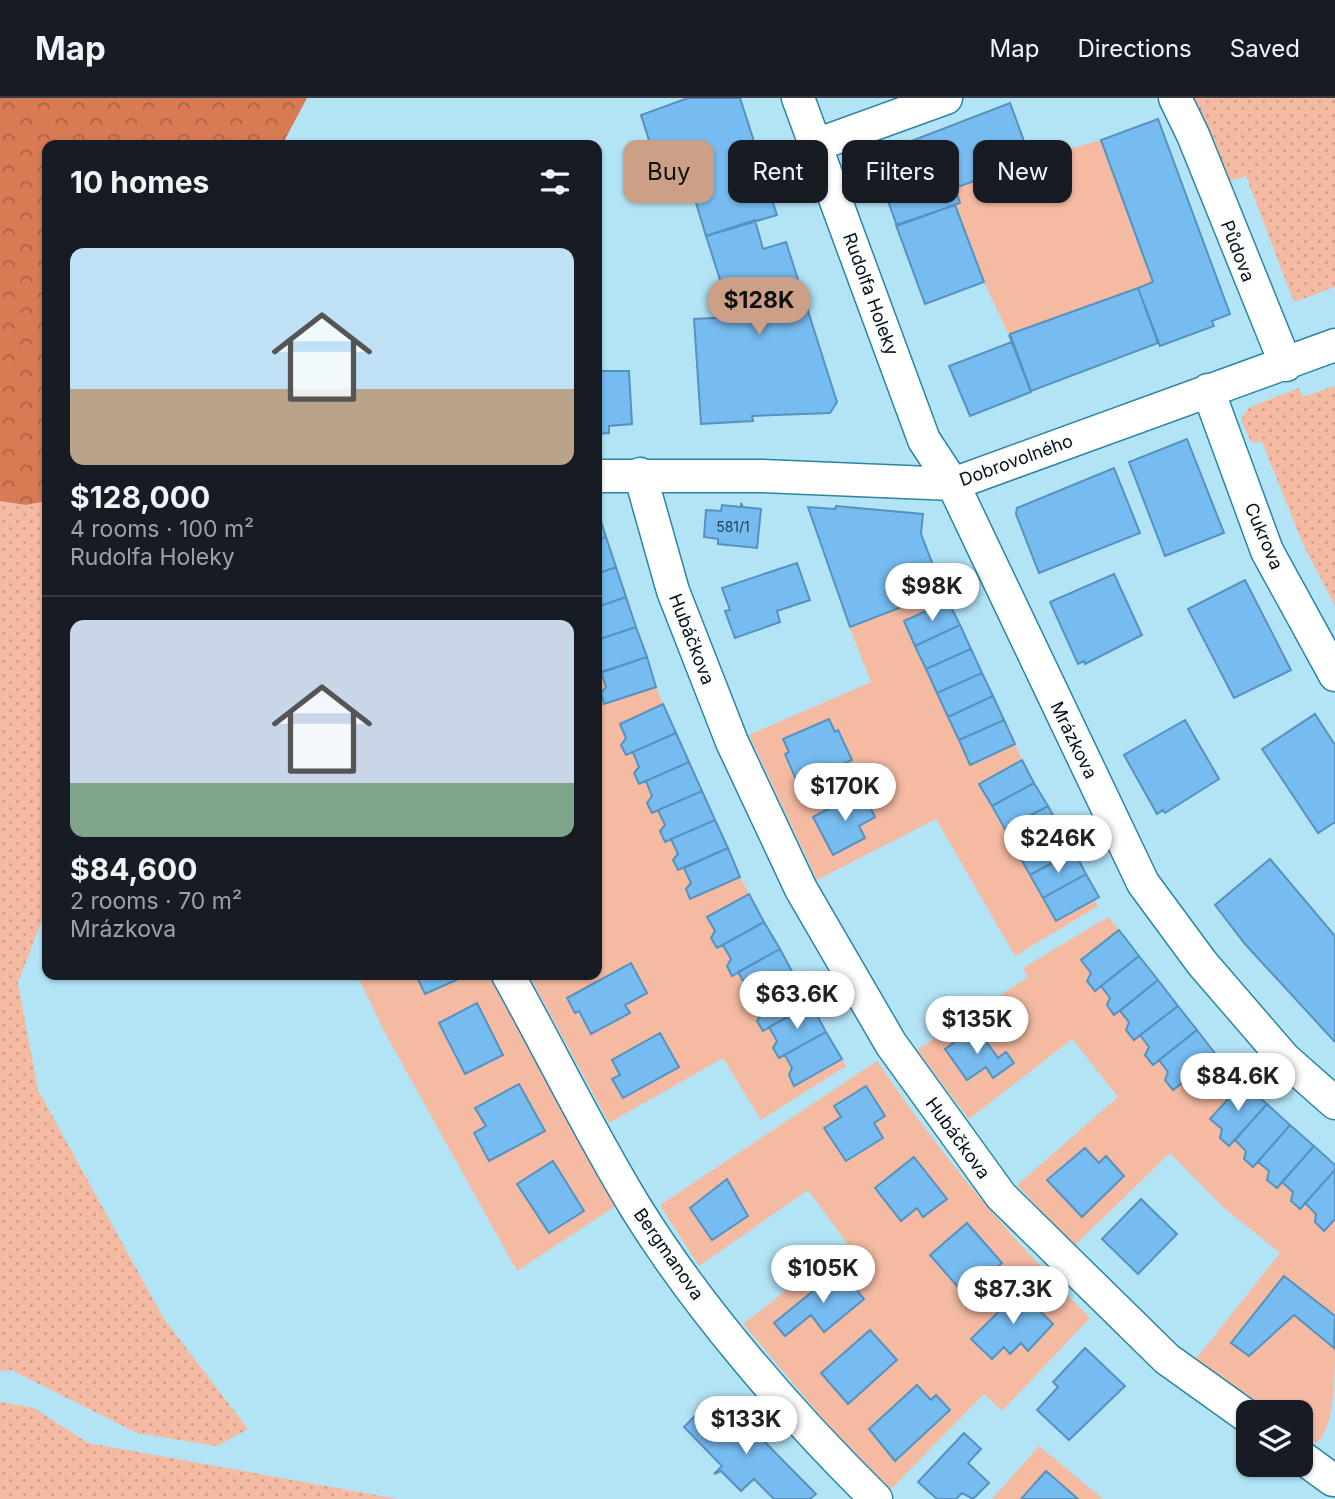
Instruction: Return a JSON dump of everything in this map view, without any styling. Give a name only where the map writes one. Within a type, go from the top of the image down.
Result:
[{"type":"street","name":"Rudolfa Holeky","points":[[798,98],[814,140]]},
{"type":"street","points":[[828,141],[946,98]]},
{"type":"street","name":"Půdova","points":[[1174,98],[1193,135],[1286,365]]},
{"type":"street","name":"Rudolfa Holeky","points":[[828,177],[925,440],[953,484]]},
{"type":"street","name":"Dobrovolného","points":[[602,476],[640,474],[953,484],[1335,345]]},
{"type":"street","name":"Cukrova","points":[[1208,390],[1268,551],[1335,675]]},
{"type":"street","name":"Hubáčkova","points":[[640,474],[673,591],[732,742],[802,889],[891,1044],[1001,1196],[1167,1359],[1236,1408]]},
{"type":"street","name":"Mrázkova","points":[[953,484],[1143,883],[1202,963],[1284,1058],[1335,1103]]},
{"type":"street","name":"Bergmanova","points":[[511,980],[636,1208],[686,1283],[821,1445],[876,1499]]},
{"type":"street","points":[[1313,1467],[1332,1484]]},
{"type":"shaded area","points":[[1183,98],[1335,98],[1335,287],[1294,302],[1246,176],[1229,181],[1214,139],[1196,127]]},
{"type":"shaded area","points":[[1101,140],[1153,282],[1009,335],[984,282],[955,205],[960,203],[959,187],[973,181],[973,203],[1072,203],[1072,148]]},
{"type":"shaded area","points":[[1335,386],[1335,606],[1303,544],[1262,442],[1251,442],[1241,419],[1250,407],[1299,388],[1303,397]]},
{"type":"shaded area","points":[[0,501],[26,505],[42,502],[42,920],[18,983],[38,1090],[164,1319],[248,1429],[217,1446],[137,1433],[11,1370],[0,1371]]},
{"type":"shaded area","points":[[943,591],[948,601],[904,621],[969,764],[1015,744],[1022,760],[979,784],[1055,921],[1094,900],[1098,906],[1015,956],[936,819],[817,880],[749,735],[871,682],[850,628]],"holes":[[[829,719],[852,759],[799,784],[785,755],[789,752],[783,739]],[[862,791],[875,817],[859,826],[865,838],[833,855],[813,817]]]},
{"type":"shaded area","points":[[602,675],[606,687],[602,692]]},
{"type":"shaded area","points":[[656,687],[663,704],[620,724],[626,738],[622,745],[626,755],[633,752],[639,767],[634,774],[639,784],[646,781],[652,796],[647,803],[658,810],[665,825],[660,831],[665,841],[671,839],[678,854],[673,860],[677,870],[684,868],[691,883],[686,889],[690,899],[740,877],[749,894],[708,917],[715,931],[711,938],[717,948],[723,945],[731,959],[727,966],[732,976],[738,972],[746,986],[742,994],[748,1003],[754,1000],[777,1041],[773,1048],[778,1058],[785,1055],[792,1068],[789,1075],[794,1085],[842,1059],[846,1066],[761,1120],[723,1058],[609,1123],[532,980],[600,980],[567,998],[592,1034],[630,1013],[625,1005],[631,963],[602,979],[602,696],[605,704]],"holes":[[[660,1033],[678,1067],[623,1098],[613,1080],[620,1075],[612,1060]]]},
{"type":"shaded area","points":[[1108,917],[1119,930],[1081,960],[1091,973],[1087,981],[1101,986],[1110,998],[1107,1006],[1114,1015],[1120,1011],[1129,1022],[1126,1031],[1133,1040],[1140,1035],[1149,1047],[1146,1056],[1153,1064],[1159,1060],[1168,1072],[1165,1080],[1173,1090],[1217,1056],[1243,1083],[1211,1119],[1222,1129],[1220,1138],[1229,1146],[1235,1141],[1246,1151],[1244,1159],[1253,1167],[1258,1162],[1269,1171],[1268,1180],[1276,1188],[1282,1182],[1293,1192],[1291,1201],[1300,1209],[1305,1203],[1316,1214],[1315,1222],[1324,1230],[1335,1219],[1335,1316],[1284,1276],[1231,1343],[1249,1356],[1294,1315],[1335,1345],[1330,1414],[1327,1426],[1316,1443],[1313,1441],[1313,1400],[1252,1400],[1196,1359],[1280,1253],[1223,1207],[1170,1153],[1074,1246],[1017,1185],[1118,1097],[1072,1039],[969,1119],[917,1050],[1028,977],[1023,968]],"holes":[[[945,1049],[998,1058],[1006,1052],[1014,1063],[994,1078],[986,1067],[967,1080]],[[1106,1157],[1106,1195],[1081,1217],[1048,1180],[1066,1162],[1099,1163]]]},
{"type":"shaded area","points":[[359,980],[418,980],[425,994],[452,980],[492,980],[573,1131],[617,1205],[517,1271],[384,1031]],"holes":[[[477,1003],[503,1055],[466,1074],[439,1023]],[[519,1084],[544,1131],[490,1161],[474,1133],[486,1126],[476,1108]],[[553,1161],[583,1210],[548,1233],[518,1184]]]},
{"type":"shaded area","points":[[877,1061],[977,1194],[1090,1318],[1002,1411],[984,1394],[891,1489],[836,1434],[743,1324],[847,1243],[808,1190],[699,1266],[660,1205]],"holes":[[[866,1086],[885,1116],[874,1123],[883,1138],[846,1161],[824,1128],[841,1117]],[[913,1158],[947,1199],[924,1217],[917,1208],[901,1220]],[[727,1180],[748,1216],[712,1240],[691,1208]],[[967,1223],[1002,1263],[980,1282],[973,1274],[958,1287],[930,1256]],[[840,1269],[864,1299],[825,1331],[811,1315],[786,1336],[774,1323]],[[1024,1287],[1035,1298],[1031,1302],[1053,1324],[1029,1351],[1021,1343],[1010,1354],[1003,1347],[991,1359],[972,1339]],[[870,1330],[897,1360],[848,1404]],[[936,1395],[950,1411],[896,1460],[878,1441]]]},
{"type":"shaded area","points":[[0,1402],[34,1408],[88,1443],[398,1499],[0,1499]]},
{"type":"shaded area","points":[[1039,1446],[1103,1499],[992,1499]]},
{"type":"green space","points":[[0,98],[307,98],[285,140],[42,140],[42,502],[26,505],[0,501]]},
{"type":"building","points":[[688,98],[740,98],[754,140],[728,140],[728,203],[773,203],[777,215],[706,236],[696,203],[714,203],[714,140],[649,140],[641,115]]},
{"type":"building","points":[[1010,103],[1024,140],[973,140],[973,181],[959,187],[959,140],[914,140]]},
{"type":"building","points":[[1158,119],[1230,314],[1212,321],[1214,326],[1160,346],[1138,288],[1153,282],[1101,140]]},
{"type":"building","points":[[959,200],[960,203],[897,226],[889,203],[959,203]]},
{"type":"building","points":[[955,205],[984,282],[925,304],[896,225]]},
{"type":"building","points":[[755,220],[763,249],[786,242],[837,402],[830,413],[752,416],[753,421],[701,424],[694,319],[732,317],[706,236]]},
{"type":"building","points":[[1138,288],[1158,343],[1031,391],[1010,334]]},
{"type":"building","points":[[1012,342],[1031,392],[970,416],[949,366]]},
{"type":"building","points":[[602,371],[629,371],[632,424],[609,426],[609,433],[602,434]]},
{"type":"building","points":[[1187,439],[1224,533],[1165,556],[1129,462]]},
{"type":"building","points":[[1114,468],[1140,533],[1039,573],[1016,514],[1017,508]]},
{"type":"building","points":[[741,503],[743,507],[761,509],[757,548],[718,544],[718,539],[704,537],[706,510],[721,511],[722,505],[741,507]]},
{"type":"building","points":[[836,506],[923,514],[921,534],[943,591],[850,627],[808,507],[835,509]]},
{"type":"building","points":[[606,537],[616,567],[602,572],[602,538]]},
{"type":"building","points":[[797,563],[810,600],[777,611],[780,622],[735,638],[725,611],[730,610],[722,588]]},
{"type":"building","points":[[616,567],[626,597],[602,605],[602,572]]},
{"type":"building","points":[[1114,574],[1142,635],[1085,664],[1084,661],[1078,664],[1050,602]]},
{"type":"building","points":[[1245,580],[1291,670],[1234,698],[1188,609]]},
{"type":"building","points":[[626,597],[636,627],[602,638],[602,605]]},
{"type":"building","points":[[948,601],[960,625],[915,646],[904,621]]},
{"type":"building","points":[[960,625],[971,649],[926,669],[915,646]]},
{"type":"building","points":[[636,627],[647,657],[602,672],[602,638]]},
{"type":"building","points":[[971,649],[982,673],[937,693],[926,669]]},
{"type":"building","points":[[647,657],[656,687],[604,704],[602,692],[606,687],[602,672]]},
{"type":"building","points":[[982,673],[993,696],[948,717],[937,693]]},
{"type":"building","points":[[993,696],[1004,720],[959,740],[948,717]]},
{"type":"building","points":[[663,704],[676,733],[626,755],[621,745],[626,738],[620,724]]},
{"type":"building","points":[[1315,714],[1335,745],[1335,822],[1318,833],[1262,749]]},
{"type":"building","points":[[829,719],[835,732],[838,730],[852,760],[798,784],[785,754],[789,752],[783,739]]},
{"type":"building","points":[[1004,720],[1015,744],[970,765],[959,740]]},
{"type":"building","points":[[1185,720],[1219,779],[1165,813],[1163,810],[1157,814],[1124,755]]},
{"type":"building","points":[[676,733],[689,762],[639,784],[634,773],[639,767],[633,752]]},
{"type":"building","points":[[1022,760],[1034,783],[992,806],[979,784]]},
{"type":"building","points":[[689,762],[702,791],[652,813],[647,803],[652,796],[646,781]]},
{"type":"building","points":[[1034,783],[1048,806],[1005,829],[992,806]]},
{"type":"building","points":[[702,791],[715,820],[665,842],[660,831],[665,825],[658,810]]},
{"type":"building","points":[[862,791],[875,817],[859,826],[865,838],[833,855],[813,817]]},
{"type":"building","points":[[1048,806],[1060,828],[1017,852],[1005,829]]},
{"type":"building","points":[[715,820],[728,848],[678,870],[673,860],[678,854],[671,839]]},
{"type":"building","points":[[1060,828],[1074,851],[1030,875],[1017,852]]},
{"type":"building","points":[[728,848],[740,877],[690,899],[686,889],[691,883],[684,868]]},
{"type":"building","points":[[1074,851],[1086,874],[1043,898],[1030,875]]},
{"type":"building","points":[[1270,859],[1335,936],[1335,1042],[1245,944],[1215,905]]},
{"type":"building","points":[[1086,874],[1099,897],[1056,921],[1043,898]]},
{"type":"building","points":[[749,894],[764,922],[717,948],[711,938],[715,931],[707,917]]},
{"type":"building","points":[[764,922],[780,949],[732,976],[727,966],[731,959],[723,945]]},
{"type":"building","points":[[1119,930],[1139,956],[1095,991],[1087,981],[1091,973],[1081,960]]},
{"type":"building","points":[[780,949],[795,977],[748,1003],[742,994],[746,986],[738,972]]},
{"type":"building","points":[[1139,956],[1158,980],[1114,1015],[1107,1005],[1110,998],[1101,986]]},
{"type":"building","points":[[631,963],[647,993],[625,1005],[630,1013],[591,1034],[579,1011],[575,1013],[567,998]]},
{"type":"building","points":[[795,977],[811,1004],[763,1031],[757,1021],[761,1014],[754,1000]]},
{"type":"building","points":[[418,980],[456,980],[425,994]]},
{"type":"building","points":[[1158,980],[1178,1006],[1134,1040],[1126,1030],[1129,1022],[1120,1011]]},
{"type":"building","points":[[477,1003],[503,1055],[465,1074],[439,1023]]},
{"type":"building","points":[[811,1004],[826,1032],[779,1058],[773,1048],[777,1041],[769,1027]]},
{"type":"building","points":[[1178,1006],[1197,1030],[1153,1065],[1145,1055],[1149,1047],[1140,1035]]},
{"type":"building","points":[[976,1027],[998,1058],[1006,1052],[1014,1063],[993,1078],[986,1067],[967,1080],[945,1049]]},
{"type":"building","points":[[1197,1030],[1217,1056],[1173,1090],[1165,1080],[1168,1072],[1159,1060]]},
{"type":"building","points":[[826,1032],[842,1059],[794,1086],[789,1075],[792,1068],[785,1055]]},
{"type":"building","points":[[660,1033],[679,1067],[623,1098],[612,1079],[620,1075],[612,1060]]},
{"type":"building","points":[[1243,1083],[1267,1104],[1229,1146],[1220,1138],[1222,1129],[1210,1119]]},
{"type":"building","points":[[519,1084],[545,1131],[489,1161],[474,1133],[486,1126],[475,1108]]},
{"type":"building","points":[[866,1086],[885,1116],[874,1123],[883,1138],[846,1161],[824,1128],[841,1117],[834,1106]]},
{"type":"building","points":[[1267,1104],[1290,1125],[1253,1167],[1244,1159],[1246,1151],[1235,1140]]},
{"type":"building","points":[[1290,1125],[1314,1146],[1277,1188],[1267,1180],[1269,1171],[1258,1162]]},
{"type":"building","points":[[1314,1146],[1335,1165],[1335,1170],[1300,1209],[1291,1201],[1293,1192],[1282,1182]]},
{"type":"building","points":[[1085,1148],[1099,1163],[1106,1156],[1124,1176],[1082,1217],[1047,1180]]},
{"type":"building","points":[[914,1157],[947,1199],[923,1217],[917,1208],[901,1221],[875,1188]]},
{"type":"building","points":[[553,1161],[584,1211],[549,1233],[517,1184]]},
{"type":"building","points":[[1335,1170],[1335,1219],[1324,1231],[1315,1222],[1316,1214],[1305,1203]]},
{"type":"building","points":[[727,1179],[748,1216],[712,1240],[690,1208]]},
{"type":"building","points":[[1141,1199],[1177,1234],[1138,1274],[1102,1239]]},
{"type":"building","points":[[967,1223],[1002,1263],[980,1282],[973,1274],[958,1287],[930,1255]]},
{"type":"building","points":[[840,1269],[864,1299],[824,1332],[811,1315],[785,1336],[774,1323]]},
{"type":"building","points":[[1284,1276],[1335,1316],[1334,1348],[1294,1315],[1249,1356],[1231,1343]]},
{"type":"building","points":[[1024,1287],[1035,1298],[1031,1302],[1053,1324],[1028,1351],[1021,1343],[1010,1354],[1004,1347],[992,1359],[971,1339]]},
{"type":"building","points":[[870,1330],[897,1360],[848,1404],[821,1373]]},
{"type":"building","points":[[1085,1348],[1125,1386],[1069,1440],[1037,1410],[1058,1387],[1053,1382]]},
{"type":"building","points":[[917,1385],[931,1400],[936,1395],[950,1410],[895,1461],[869,1429]]},
{"type":"building","points":[[711,1400],[749,1440],[756,1433],[816,1494],[810,1499],[774,1499],[754,1479],[741,1491],[721,1471],[714,1474],[722,1466],[684,1427]]},
{"type":"building","points":[[964,1433],[981,1449],[968,1463],[989,1483],[973,1499],[962,1493],[956,1499],[937,1499],[918,1482]]},
{"type":"building","points":[[1046,1471],[1078,1499],[1021,1499]]}]
